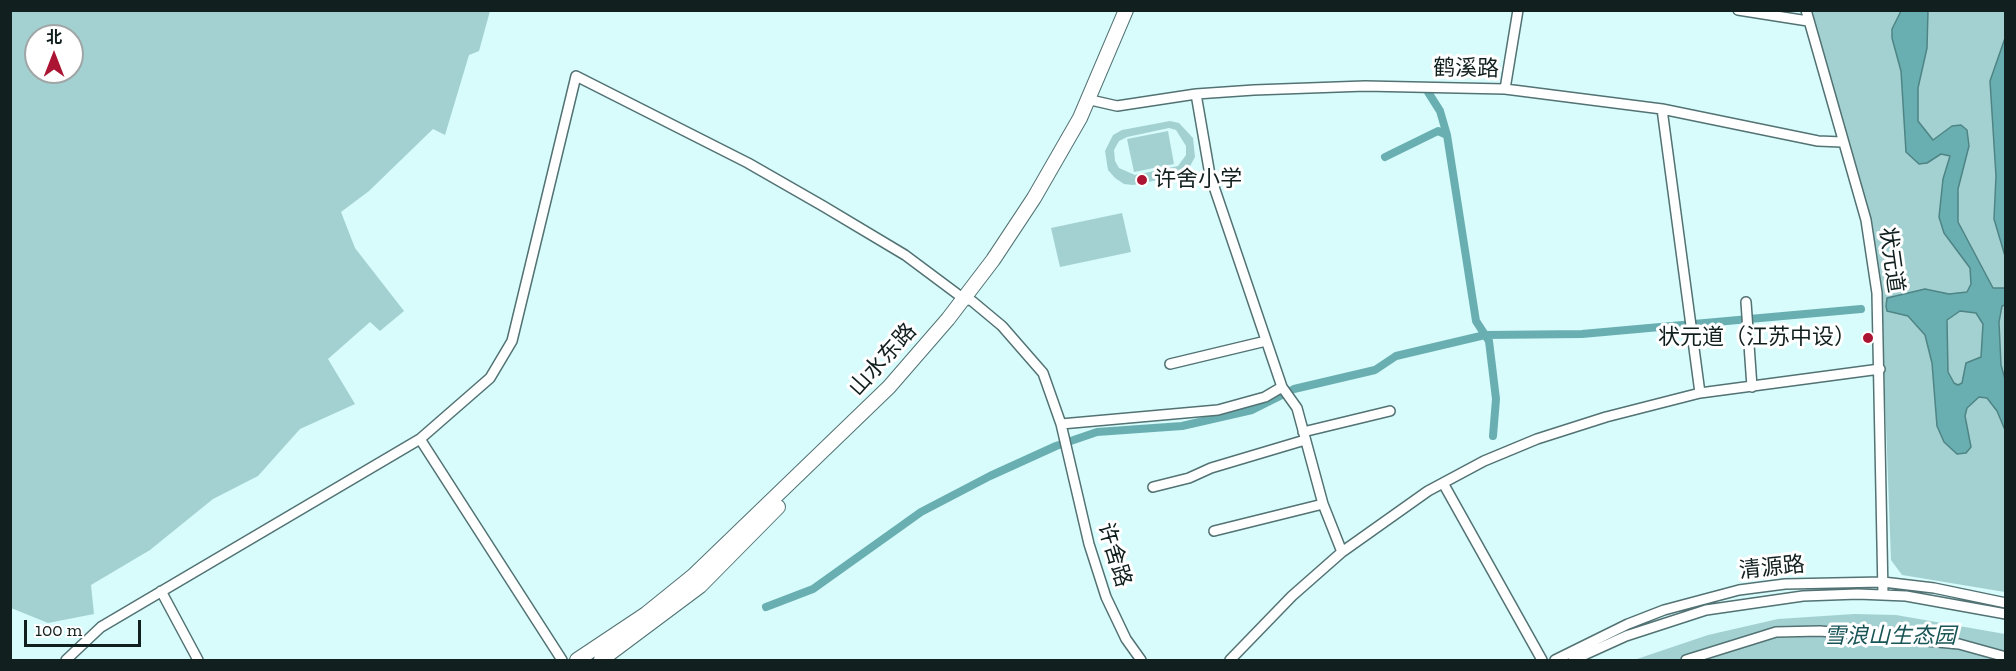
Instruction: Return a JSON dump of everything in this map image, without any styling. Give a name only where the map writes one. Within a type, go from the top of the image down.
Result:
[{"type":"highway","name":"山水东路","points":[[1092,99],[1126,10]]},
{"type":"highway","name":"山水东路","points":[[601,660],[666,615],[727,560],[889,399],[968,300],[1034,198],[1092,99],[1134,10]]},
{"type":"highway","name":"山水东路","points":[[577,660],[646,614],[701,568],[889,387],[968,300]]},
{"type":"street","points":[[1505,89],[1518,10]]},
{"type":"street","points":[[1738,10],[1808,21]]},
{"type":"street","name":"状元道","points":[[1806,10],[1866,220],[1877,293],[1883,594]]},
{"type":"street","name":"许舍路","points":[[420,439],[490,378],[512,340],[576,76],[748,163],[905,255],[1002,326],[1042,372],[1062,427],[1089,544],[1106,597],[1126,639],[1141,660]]},
{"type":"street","name":"鹤溪路","points":[[1092,99],[1117,106],[1196,94],[1365,86],[1505,89],[1662,110],[1818,141],[1842,142]]},
{"type":"street","points":[[1196,94],[1210,175],[1282,387],[1296,406],[1323,504],[1342,552]]},
{"type":"street","points":[[1662,110],[1700,393]]},
{"type":"street","points":[[1746,302],[1752,387]]},
{"type":"street","points":[[1170,364],[1266,341]]},
{"type":"street","points":[[1230,660],[1292,596],[1342,552],[1443,483],[1484,461],[1537,439],[1606,417],[1700,393],[1880,369]]},
{"type":"street","points":[[1062,427],[1218,410],[1265,397],[1282,387]]},
{"type":"street","points":[[1153,487],[1189,478],[1211,468],[1304,436],[1390,411]]},
{"type":"street","points":[[66,660],[101,627],[420,439],[562,660]]},
{"type":"street","points":[[1443,483],[1542,660]]},
{"type":"street","points":[[1214,531],[1323,504]]},
{"type":"street","name":"清源路","points":[[1555,660],[1628,624],[1699,599],[1785,584],[1883,582],[1934,588],[2006,603]]},
{"type":"street","points":[[161,591],[198,660]]},
{"type":"street","name":"清源路","points":[[1573,660],[1626,636],[1706,610],[1803,596],[1883,594],[1936,600],[2006,614]]},
{"type":"street","points":[[1686,660],[1776,632],[1820,631],[1959,645],[2006,657]]},
{"type":"green space","points":[[10,11],[490,11],[479,51],[469,55],[445,135],[433,129],[369,191],[341,212],[355,248],[404,311],[380,331],[370,322],[328,359],[355,404],[300,429],[258,476],[213,499],[150,550],[91,585],[94,614],[48,623],[11,608]]},
{"type":"green space","points":[[1811,11],[2005,11],[2005,592],[1902,575],[1891,560],[1882,317],[1871,218]]},
{"type":"green space","points":[[1170,121],[1179,123],[1193,138],[1195,157],[1188,170],[1182,175],[1133,185],[1124,184],[1108,170],[1105,151],[1113,135],[1122,130]],"holes":[[[1169,128],[1176,130],[1186,146],[1186,155],[1178,166],[1135,175],[1119,168],[1115,161],[1114,150],[1119,141],[1127,137]]]},
{"type":"green space","points":[[1168,131],[1174,164],[1134,172],[1127,139]]},
{"type":"green space","points":[[1122,213],[1131,252],[1060,267],[1051,228]]},
{"type":"green space","name":"雪浪山生态园","points":[[1854,614],[1896,615],[2005,634],[2005,660],[1634,660],[1708,635],[1778,619]]},
{"type":"shaded area","points":[[1901,11],[1928,11],[1927,48],[1918,88],[1918,121],[1933,140],[1952,126],[1961,125],[1967,130],[1969,146],[1958,189],[1958,222],[1993,288],[2005,288],[2005,305],[2002,306],[1999,322],[2001,365],[2005,379],[2005,430],[1997,411],[1987,398],[1979,397],[1967,408],[1965,416],[1971,447],[1966,453],[1957,454],[1944,442],[1937,426],[1932,363],[1925,335],[1908,316],[1887,311],[1886,306],[1887,298],[1925,289],[1949,294],[1967,292],[1971,284],[1970,268],[1944,233],[1939,217],[1943,179],[1950,156],[1941,154],[1927,163],[1919,164],[1906,152],[1901,71],[1892,38],[1892,29]],"holes":[[[1960,311],[1976,313],[1983,324],[1981,357],[1966,363],[1962,383],[1958,385],[1954,383],[1948,372],[1947,320]]]},
{"type":"shaded area","points":[[2005,38],[2005,256],[1994,219],[1996,176],[1990,81]]},
{"type":"waterway","points":[[1428,92],[1440,111],[1447,135]]},
{"type":"waterway","points":[[1385,157],[1438,131],[1447,135],[1476,321],[1489,341],[1496,399],[1493,436]]},
{"type":"waterway","points":[[766,607],[813,589],[921,512],[990,476],[1056,446],[1097,432],[1182,426],[1252,410],[1294,389],[1375,370],[1396,356],[1485,335],[1582,334],[1861,309]]},
{"type":"place","name":"许舍小学","points":[[1142,180]]},
{"type":"place","name":"状元道（江苏中设）","points":[[1868,338]]}]
